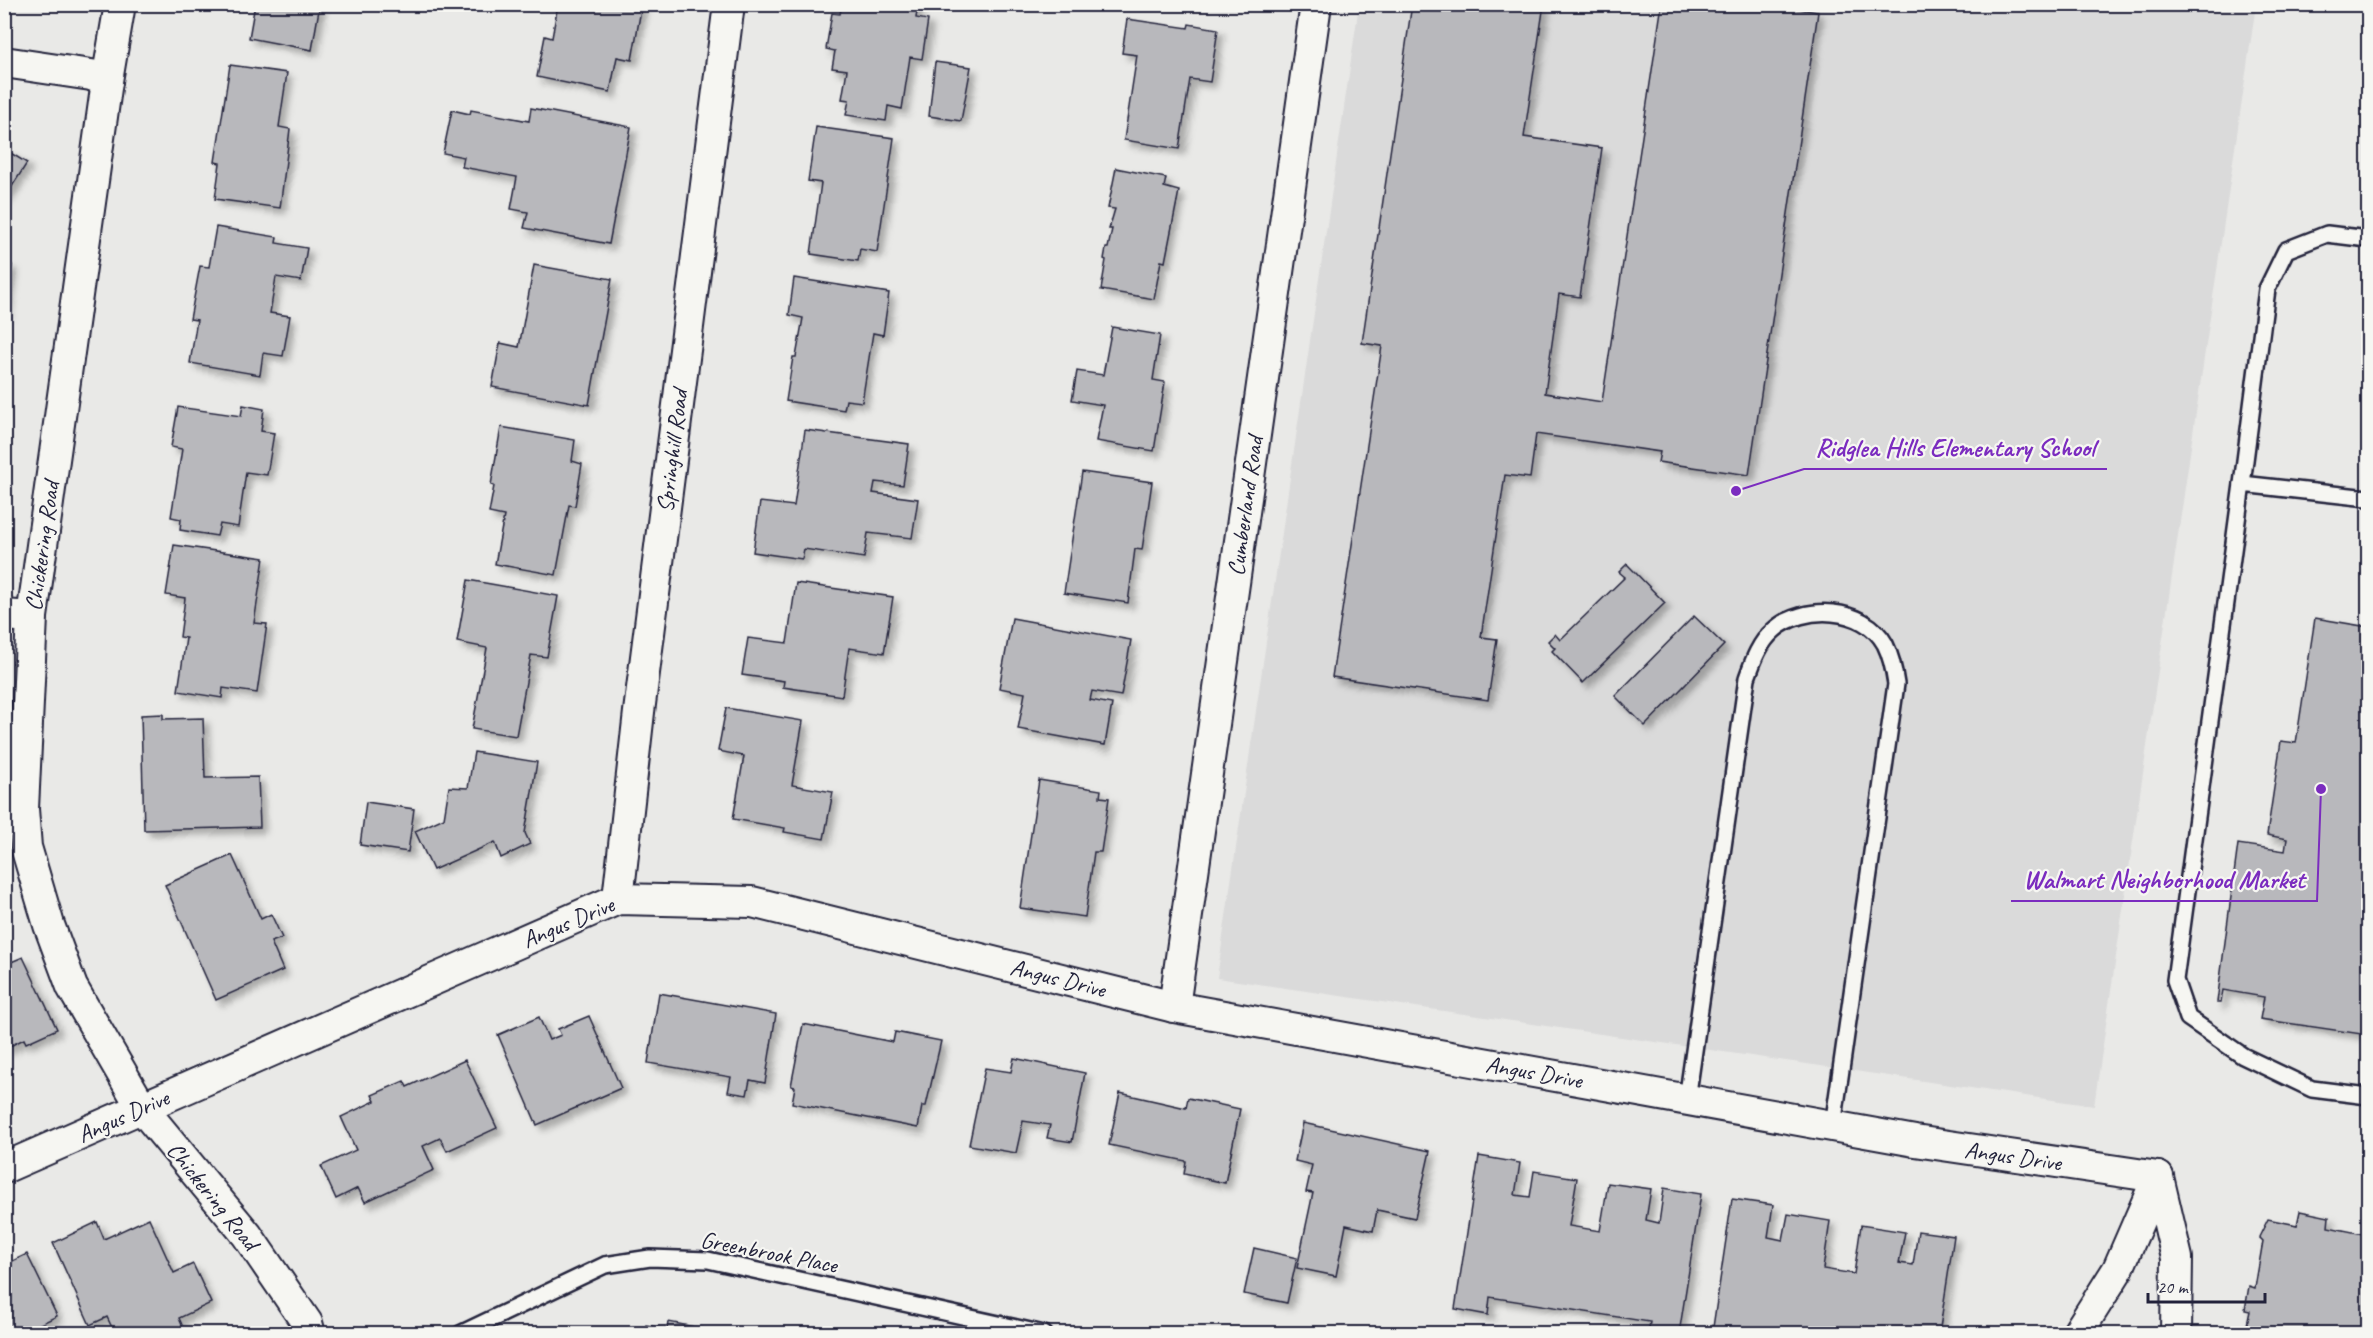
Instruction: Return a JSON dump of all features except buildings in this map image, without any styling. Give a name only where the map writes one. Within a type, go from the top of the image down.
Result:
[{"type":"street","name":"Chickering Road","points":[[120,4],[18,616],[26,847],[49,926],[72,987],[142,1108],[247,1235],[307,1323],[310,1334]]},
{"type":"street","name":"Springhill Road","points":[[618,899],[639,712],[729,4]]},
{"type":"street","name":"Cumberland Road","points":[[1174,1007],[1316,4]]},
{"type":"street","points":[[4,62],[91,75],[107,81]]},
{"type":"street","name":"Angus Drive","points":[[4,1168],[618,899],[752,902],[1174,1007],[1926,1143],[2158,1177]]},
{"type":"street","points":[[2076,1334],[2118,1269],[2158,1177]]},
{"type":"street","points":[[2158,1177],[2177,1258],[2176,1334]]},
{"type":"lane","points":[[2368,239],[2327,234],[2286,250],[2268,289],[2175,980],[2188,1018],[2243,1056],[2312,1089],[2368,1096]]},
{"type":"lane","points":[[2242,483],[2368,498]]},
{"type":"lane","points":[[1686,1100],[1747,678],[1756,652],[1772,631],[1790,618],[1811,613],[1850,617],[1869,627],[1884,642],[1892,663],[1896,684],[1833,1126]]},
{"type":"lane","name":"Greenbrook Place","points":[[460,1334],[604,1265],[650,1258],[708,1260],[1044,1334]]},
{"type":"shaded area","points":[[1359,5],[2256,5],[2094,1106],[1217,978]]},
{"type":"place","name":"Ridglea Hills Elementary School","points":[[1736,491]]},
{"type":"place","name":"Walmart Neighborhood Market","points":[[2321,789]]}]
